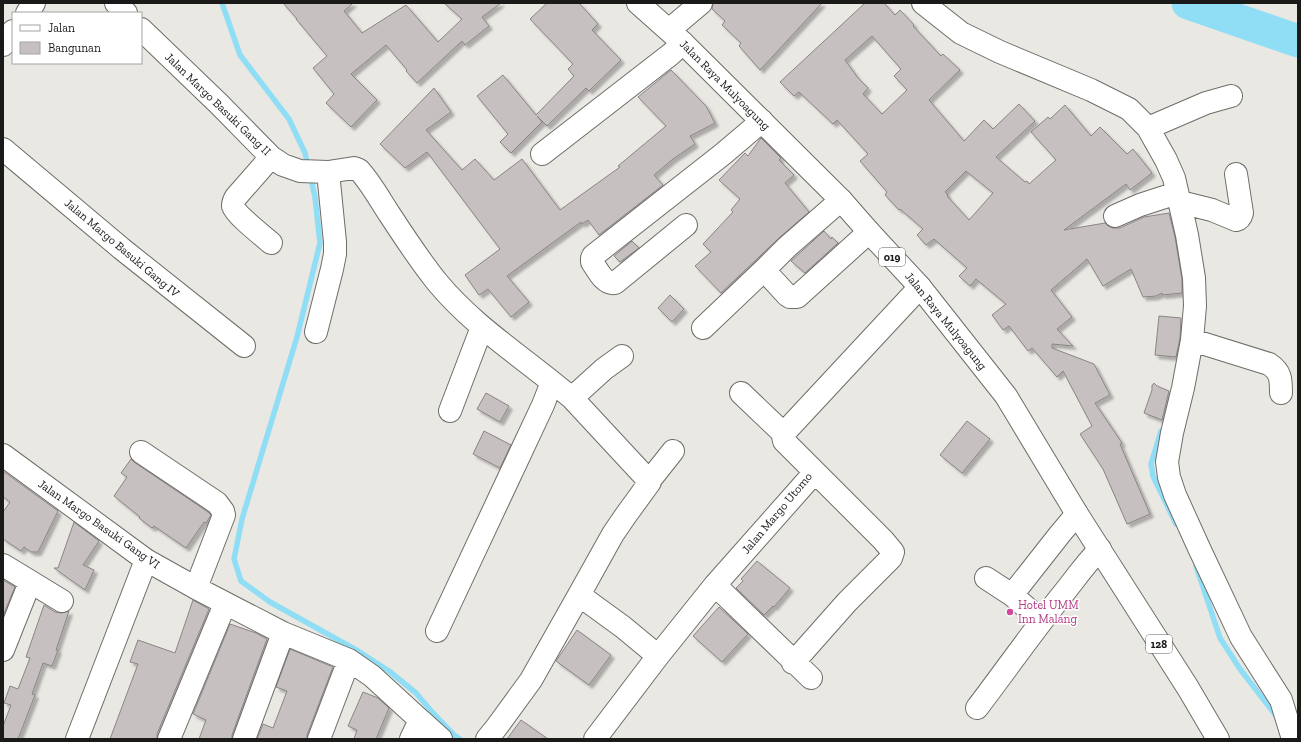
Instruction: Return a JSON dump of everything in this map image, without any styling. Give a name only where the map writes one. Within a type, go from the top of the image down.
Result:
[{"type":"street","points":[[116,3],[125,12]]},
{"type":"street","name":"Jalan Raya Mulyoagung","points":[[638,3],[676,37],[841,200],[920,287],[1006,396],[1077,514],[1100,549]]},
{"type":"street","points":[[542,154],[676,37],[701,3]]},
{"type":"street","points":[[923,3],[961,33],[1000,52],[1091,90],[1129,109],[1148,128],[1166,160],[1174,178],[1166,199],[1194,278],[1195,306],[1192,340],[1167,462],[1169,477],[1175,495],[1241,637],[1281,700],[1293,739]]},
{"type":"street","name":"Jalan Margo Basuki Gang II","points":[[142,30],[219,104],[271,157],[283,165],[300,171],[326,172],[354,168],[359,170],[425,267],[459,306],[482,327]]},
{"type":"street","points":[[3,45],[12,32]]},
{"type":"street","points":[[1148,128],[1206,103],[1231,96]]},
{"type":"street","points":[[686,225],[615,283],[611,284],[606,281],[592,262],[593,256],[690,181],[762,121]]},
{"type":"street","name":"Jalan Margo Basuki Gang IV","points":[[3,149],[132,258],[244,346]]},
{"type":"street","points":[[271,157],[233,201],[233,205],[239,215],[271,243]]},
{"type":"street","points":[[316,332],[335,254],[335,242],[326,172]]},
{"type":"street","points":[[1115,216],[1140,205],[1166,199],[1204,207],[1238,220],[1242,213],[1236,174]]},
{"type":"street","points":[[703,328],[787,247],[841,200]]},
{"type":"street","points":[[764,270],[787,295],[790,297],[798,297],[869,232]]},
{"type":"street","points":[[784,434],[920,287]]},
{"type":"street","points":[[450,411],[482,327],[572,398],[650,480]]},
{"type":"street","points":[[1192,340],[1269,364],[1277,369],[1280,377],[1281,392]]},
{"type":"street","points":[[572,398],[622,356]]},
{"type":"street","points":[[437,631],[552,382]]},
{"type":"street","name":"Jalan Margo Utomo","points":[[596,739],[658,656],[715,586],[815,472],[784,441],[784,434],[741,393]]},
{"type":"street","points":[[487,739],[531,680],[613,534],[650,483],[650,480],[673,451]]},
{"type":"street","points":[[141,452],[217,503],[224,511],[224,515],[196,588]]},
{"type":"street","name":"Jalan Margo Basuki Gang VI","points":[[3,455],[146,560],[225,604],[283,633],[349,660],[372,676],[441,739]]},
{"type":"street","points":[[793,663],[847,602],[890,558],[893,552],[883,540],[815,472]]},
{"type":"street","points":[[1012,595],[1077,514]]},
{"type":"street","points":[[977,708],[1041,620],[1090,559],[1100,549]]},
{"type":"street","name":"128","points":[[1100,549],[1188,688],[1218,739]]},
{"type":"street","points":[[77,739],[146,560]]},
{"type":"street","points":[[3,565],[62,600]]},
{"type":"street","points":[[986,578],[1012,595],[1041,620]]},
{"type":"street","points":[[3,650],[30,582]]},
{"type":"street","points":[[715,586],[810,678]]},
{"type":"street","points":[[580,595],[623,627],[658,656]]},
{"type":"street","points":[[169,739],[225,604]]},
{"type":"street","points":[[244,739],[283,633]]},
{"type":"street","points":[[319,739],[349,660]]},
{"type":"street","points":[[411,739],[420,720]]},
{"type":"building","points":[[283,3],[353,3],[344,11],[362,33],[406,5],[438,42],[462,19],[444,3],[501,3],[482,17],[489,26],[465,45],[462,41],[417,83],[386,45],[351,74],[377,100],[351,127],[326,103],[334,94],[313,68],[327,56]]},
{"type":"building","points":[[547,3],[579,3],[598,24],[592,30],[621,60],[589,91],[586,88],[547,126],[537,116],[542,122],[511,153],[500,142],[508,134],[477,96],[503,75],[536,115],[574,76],[568,69],[573,64],[530,19]]},
{"type":"building","points":[[713,3],[822,3],[760,70],[739,46],[741,43],[722,25],[725,21],[712,9]]},
{"type":"building","points":[[865,3],[884,3],[895,15],[900,10],[941,56],[943,54],[960,70],[929,100],[964,141],[984,120],[993,129],[1019,104],[1035,121],[996,157],[1025,182],[1027,181],[1029,184],[1056,160],[1031,132],[1048,117],[1050,119],[1065,105],[1091,136],[1100,127],[1127,154],[1133,149],[1152,173],[1130,190],[1126,184],[1064,230],[1105,223],[1113,228],[1120,228],[1144,217],[1169,213],[1175,237],[1182,279],[1182,293],[1162,295],[1162,293],[1156,296],[1143,297],[1131,269],[1103,286],[1087,259],[1051,290],[1072,317],[1057,329],[1073,346],[1052,344],[1052,348],[1094,364],[1110,395],[1095,403],[1122,443],[1120,444],[1150,514],[1127,524],[1103,469],[1080,434],[1092,426],[1063,371],[1057,377],[1032,348],[1028,351],[1009,326],[1003,330],[992,315],[1006,304],[976,279],[970,286],[959,276],[967,268],[934,239],[926,245],[917,235],[923,229],[900,209],[899,210],[885,195],[887,192],[860,161],[868,154],[837,120],[833,124],[799,92],[794,96],[780,82]],"holes":[[[872,36],[901,69],[894,76],[907,90],[882,114],[863,94],[868,88],[858,78],[845,60]],[[966,171],[993,193],[969,220],[945,192]]]},
{"type":"building","points":[[671,70],[706,106],[715,123],[690,136],[695,144],[673,159],[654,175],[663,185],[599,235],[588,220],[582,224],[581,222],[507,276],[529,302],[511,317],[488,289],[479,295],[465,275],[500,249],[427,152],[405,168],[380,144],[434,88],[451,112],[426,130],[462,170],[475,159],[494,180],[522,159],[560,210],[620,167],[618,166],[666,126],[638,97]]},
{"type":"building","points":[[761,138],[781,158],[779,160],[794,175],[785,183],[809,212],[721,293],[695,266],[711,252],[703,244],[733,212],[731,210],[740,199],[719,180],[745,153],[748,156]]},
{"type":"building","points":[[824,231],[831,239],[832,237],[838,243],[805,273],[791,261]]},
{"type":"building","points":[[632,241],[639,248],[620,262],[614,256]]},
{"type":"building","points":[[670,295],[684,309],[672,322],[658,308]]},
{"type":"building","points":[[1159,316],[1181,318],[1180,338],[1176,357],[1155,355]]},
{"type":"building","points":[[1154,383],[1157,386],[1169,391],[1162,420],[1144,413],[1152,390],[1152,385]]},
{"type":"building","points":[[486,393],[509,406],[500,422],[477,409]]},
{"type":"building","points":[[967,421],[990,439],[962,473],[940,455]]},
{"type":"building","points":[[484,431],[511,445],[500,468],[473,454]]},
{"type":"building","points":[[131,459],[211,515],[206,523],[204,522],[186,548],[154,526],[152,528],[114,496],[127,477],[121,473]]},
{"type":"building","points":[[3,471],[58,511],[38,552],[31,552],[24,547],[21,551],[3,539],[3,512],[10,502],[3,497]]},
{"type":"building","points":[[74,522],[99,541],[83,565],[94,570],[85,590],[54,568],[58,568]]},
{"type":"building","points":[[757,561],[790,588],[774,607],[773,606],[764,615],[736,588],[743,581],[741,579]]},
{"type":"building","points":[[3,580],[15,587],[3,616]]},
{"type":"building","points":[[193,600],[209,609],[157,734],[157,739],[110,739],[138,664],[130,662],[138,640],[175,653]]},
{"type":"building","points":[[44,605],[55,612],[61,613],[69,611],[56,650],[58,650],[52,666],[43,663],[32,694],[35,695],[18,739],[3,739],[3,726],[11,705],[4,703],[10,686],[18,689],[30,658],[26,657]]},
{"type":"building","points":[[719,607],[748,634],[722,662],[693,636]]},
{"type":"building","points":[[230,624],[256,633],[267,639],[232,735],[232,739],[199,739],[206,720],[193,714]]},
{"type":"building","points":[[577,630],[611,655],[589,685],[556,661]]},
{"type":"building","points":[[290,649],[333,667],[307,735],[307,739],[257,739],[263,724],[273,728],[287,691],[276,687]]},
{"type":"building","points":[[363,692],[378,698],[389,708],[376,739],[354,739],[357,730],[348,726]]},
{"type":"building","points":[[521,720],[548,739],[507,739]]},
{"type":"waterway","points":[[222,3],[240,55],[289,119],[305,153],[308,167]]},
{"type":"waterway","points":[[1188,3],[1298,41]]},
{"type":"waterway","points":[[310,175],[315,197],[320,243],[297,337],[242,519],[234,559],[241,581],[270,602],[358,651],[389,671],[416,693],[454,735],[460,739]]},
{"type":"waterway","points":[[1161,431],[1151,464],[1153,476],[1176,524]]},
{"type":"waterway","points":[[1196,566],[1220,638],[1240,669],[1277,717]]},
{"type":"place","name":"Hotel UMM Inn Malang","points":[[1010,612]]}]
